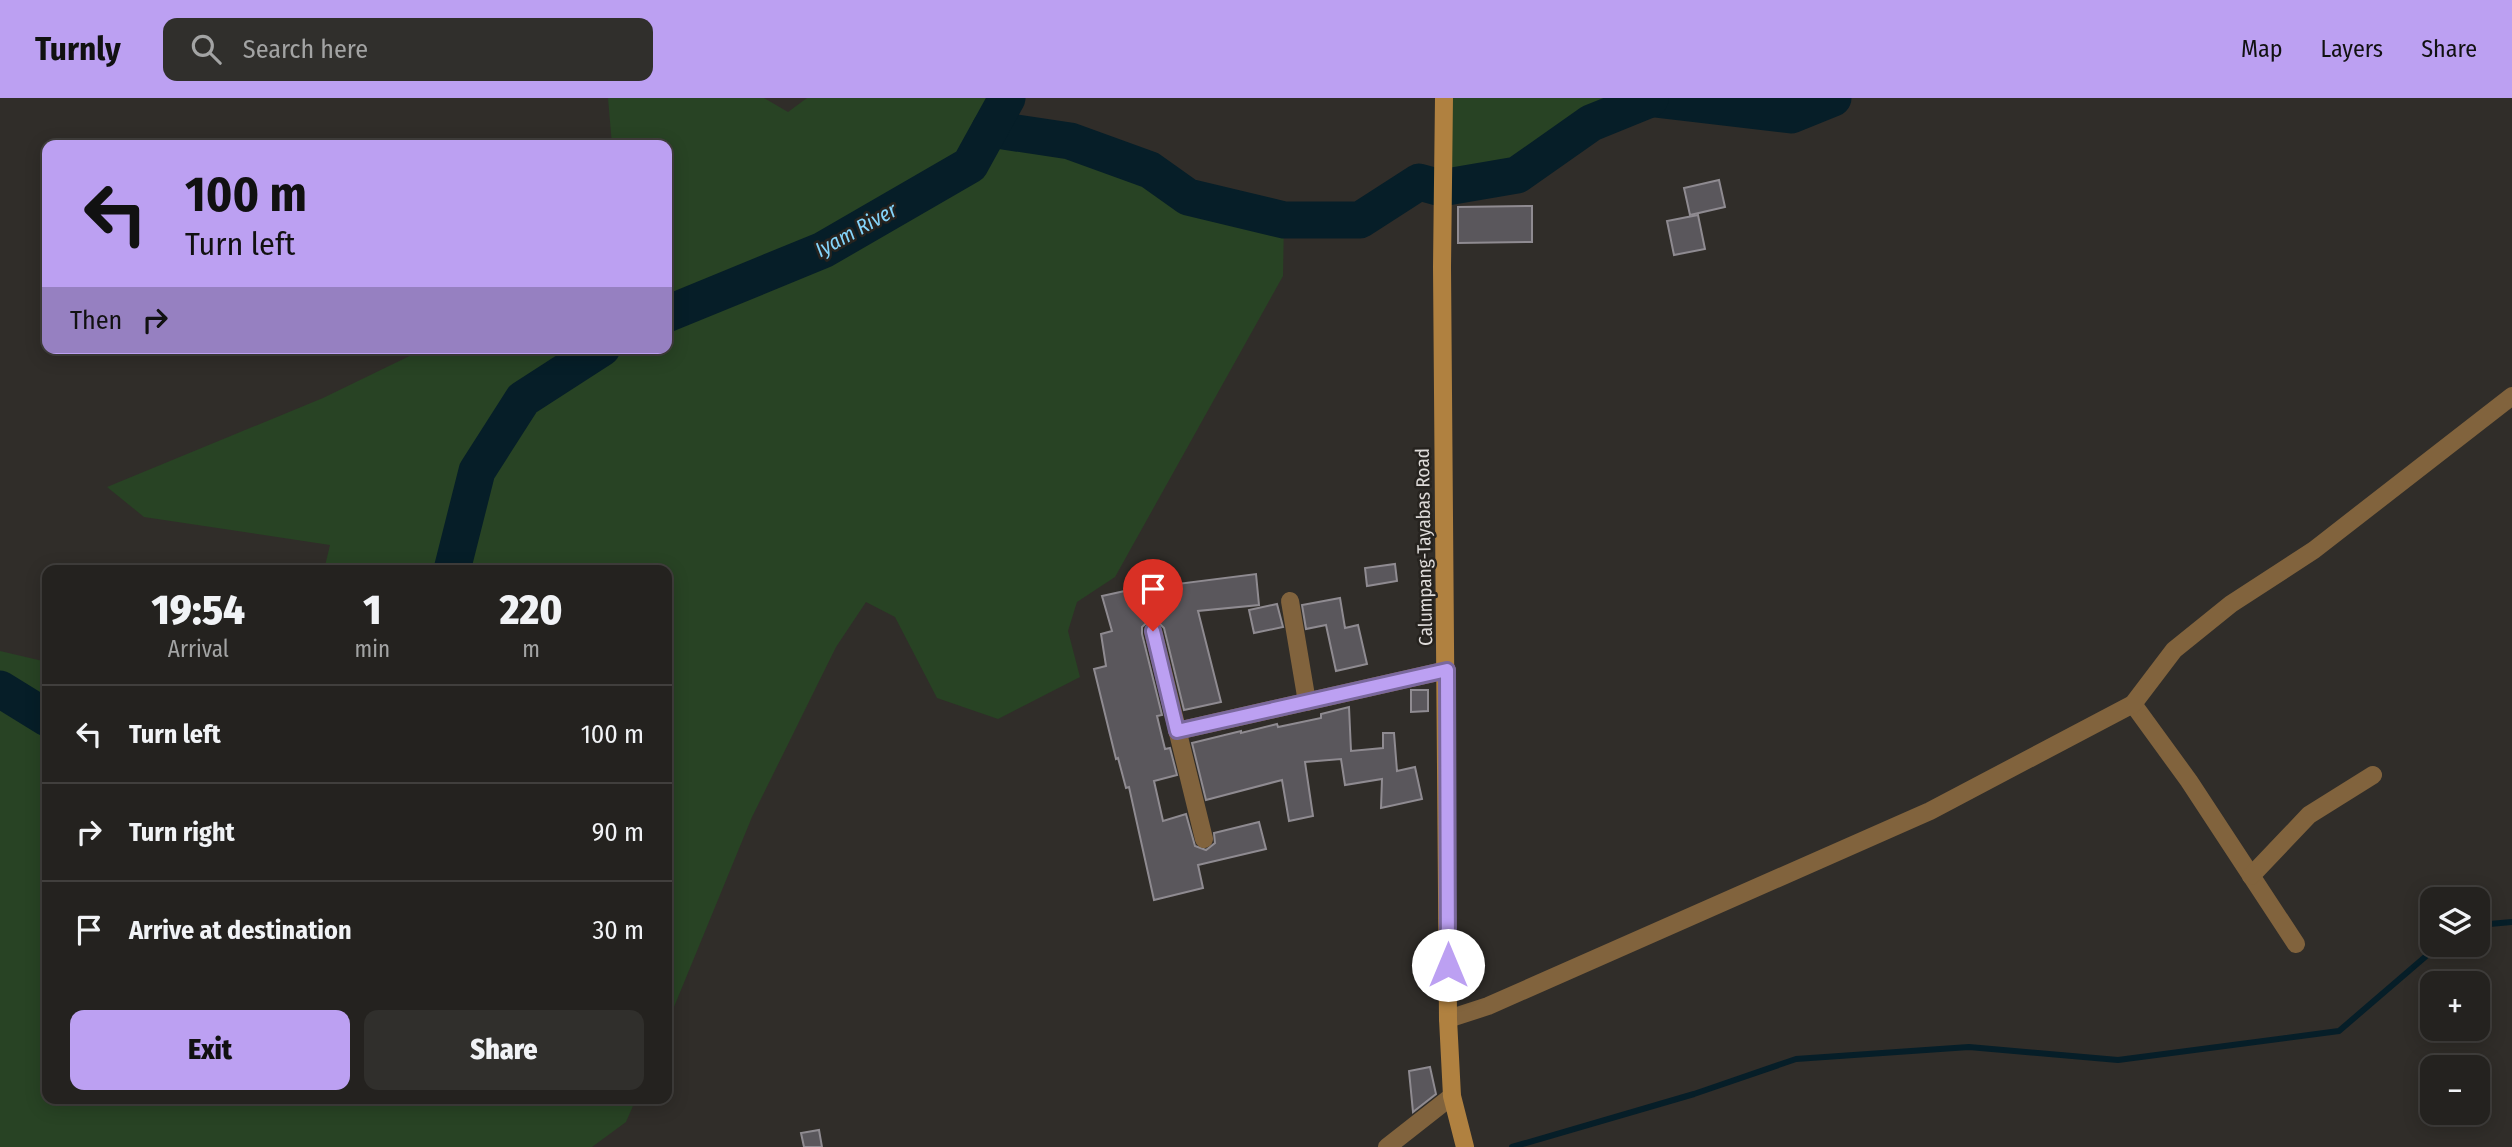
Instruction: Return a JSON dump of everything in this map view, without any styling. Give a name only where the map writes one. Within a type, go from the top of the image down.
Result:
[{"type":"main road","name":"Calumpang-Tayabas Road","points":[[1444,98],[1442,196],[1448,1019],[1452,1096],[1465,1147]]},
{"type":"street","points":[[1448,1019],[1488,1006],[1930,811],[2133,704],[2174,650],[2231,604],[2314,550],[2512,396]]},
{"type":"street","points":[[1290,601],[1307,702]]},
{"type":"street","points":[[1153,631],[1204,839]]},
{"type":"street","points":[[1177,731],[1447,670]]},
{"type":"street","points":[[2133,704],[2189,781],[2296,944]]},
{"type":"street","points":[[2251,876],[2309,815],[2373,775]]},
{"type":"street","points":[[1387,1147],[1452,1096]]},
{"type":"green space","points":[[608,98],[764,98],[788,112],[807,98],[1007,98],[990,129],[1070,141],[1150,170],[1188,197],[1284,220],[1283,276],[1115,577],[1077,602],[1068,631],[1080,677],[998,719],[937,698],[895,617],[866,602],[836,647],[752,817],[672,1012],[672,565],[325,565],[330,545],[144,517],[107,487],[323,398],[414,354],[672,354],[672,140],[612,140]]},
{"type":"green space","points":[[1443,98],[1650,99],[1591,123],[1517,175],[1441,188]]},
{"type":"green space","points":[[0,651],[42,661],[42,1104],[634,1104],[626,1122],[592,1147],[0,1147]]},
{"type":"building","points":[[1719,180],[1725,207],[1690,215],[1684,188]]},
{"type":"building","points":[[1532,206],[1532,242],[1458,243],[1458,207]]},
{"type":"building","points":[[1698,215],[1705,249],[1674,255],[1667,221]]},
{"type":"building","points":[[1395,564],[1397,581],[1367,586],[1365,568]]},
{"type":"building","points":[[1256,574],[1259,605],[1198,611],[1221,702],[1184,710],[1164,628],[1156,620],[1150,620],[1142,627],[1162,715],[1157,716],[1165,749],[1170,748],[1177,775],[1154,781],[1163,821],[1186,814],[1195,846],[1206,850],[1215,843],[1214,833],[1259,822],[1266,849],[1198,865],[1203,888],[1154,900],[1129,787],[1126,788],[1118,758],[1116,759],[1094,669],[1106,666],[1101,634],[1112,631],[1102,596],[1161,583],[1162,586]]},
{"type":"building","points":[[1340,598],[1345,628],[1358,625],[1367,664],[1336,671],[1326,625],[1306,629],[1302,605]]},
{"type":"building","points":[[1277,604],[1283,627],[1254,633],[1249,610]]},
{"type":"building","points":[[1411,690],[1428,690],[1428,711],[1411,712]]},
{"type":"building","points":[[1349,707],[1351,751],[1383,748],[1383,733],[1394,733],[1397,771],[1415,767],[1422,799],[1381,808],[1382,779],[1345,785],[1341,759],[1305,762],[1313,816],[1289,821],[1282,780],[1206,800],[1192,743],[1277,724],[1278,727],[1321,718],[1321,714]]},
{"type":"building","points":[[1430,1067],[1436,1094],[1413,1112],[1409,1071]]},
{"type":"building","points":[[819,1130],[822,1147],[804,1147],[801,1133]]},
{"type":"waterway","name":"Iyam River","points":[[672,312],[823,250],[970,165],[1007,98]]},
{"type":"waterway","name":"Iyam River","points":[[1646,98],[1791,115],[1833,98]]},
{"type":"waterway","points":[[990,129],[1070,141],[1150,170],[1188,197],[1284,220],[1360,220],[1419,182],[1441,188],[1517,175],[1591,123],[1650,99]]},
{"type":"waterway","name":"Iyam River","points":[[453,565],[477,471],[523,399],[593,354]]},
{"type":"waterway","name":"Iyam River","points":[[0,689],[42,715]]},
{"type":"waterway","points":[[2490,924],[2512,922]]},
{"type":"waterway","points":[[1512,1147],[1694,1094],[1796,1059],[1969,1047],[2118,1060],[2339,1031],[2425,957]]},
{"type":"route","points":[[1153,631],[1177,731],[1447,670],[1448,965]]}]
